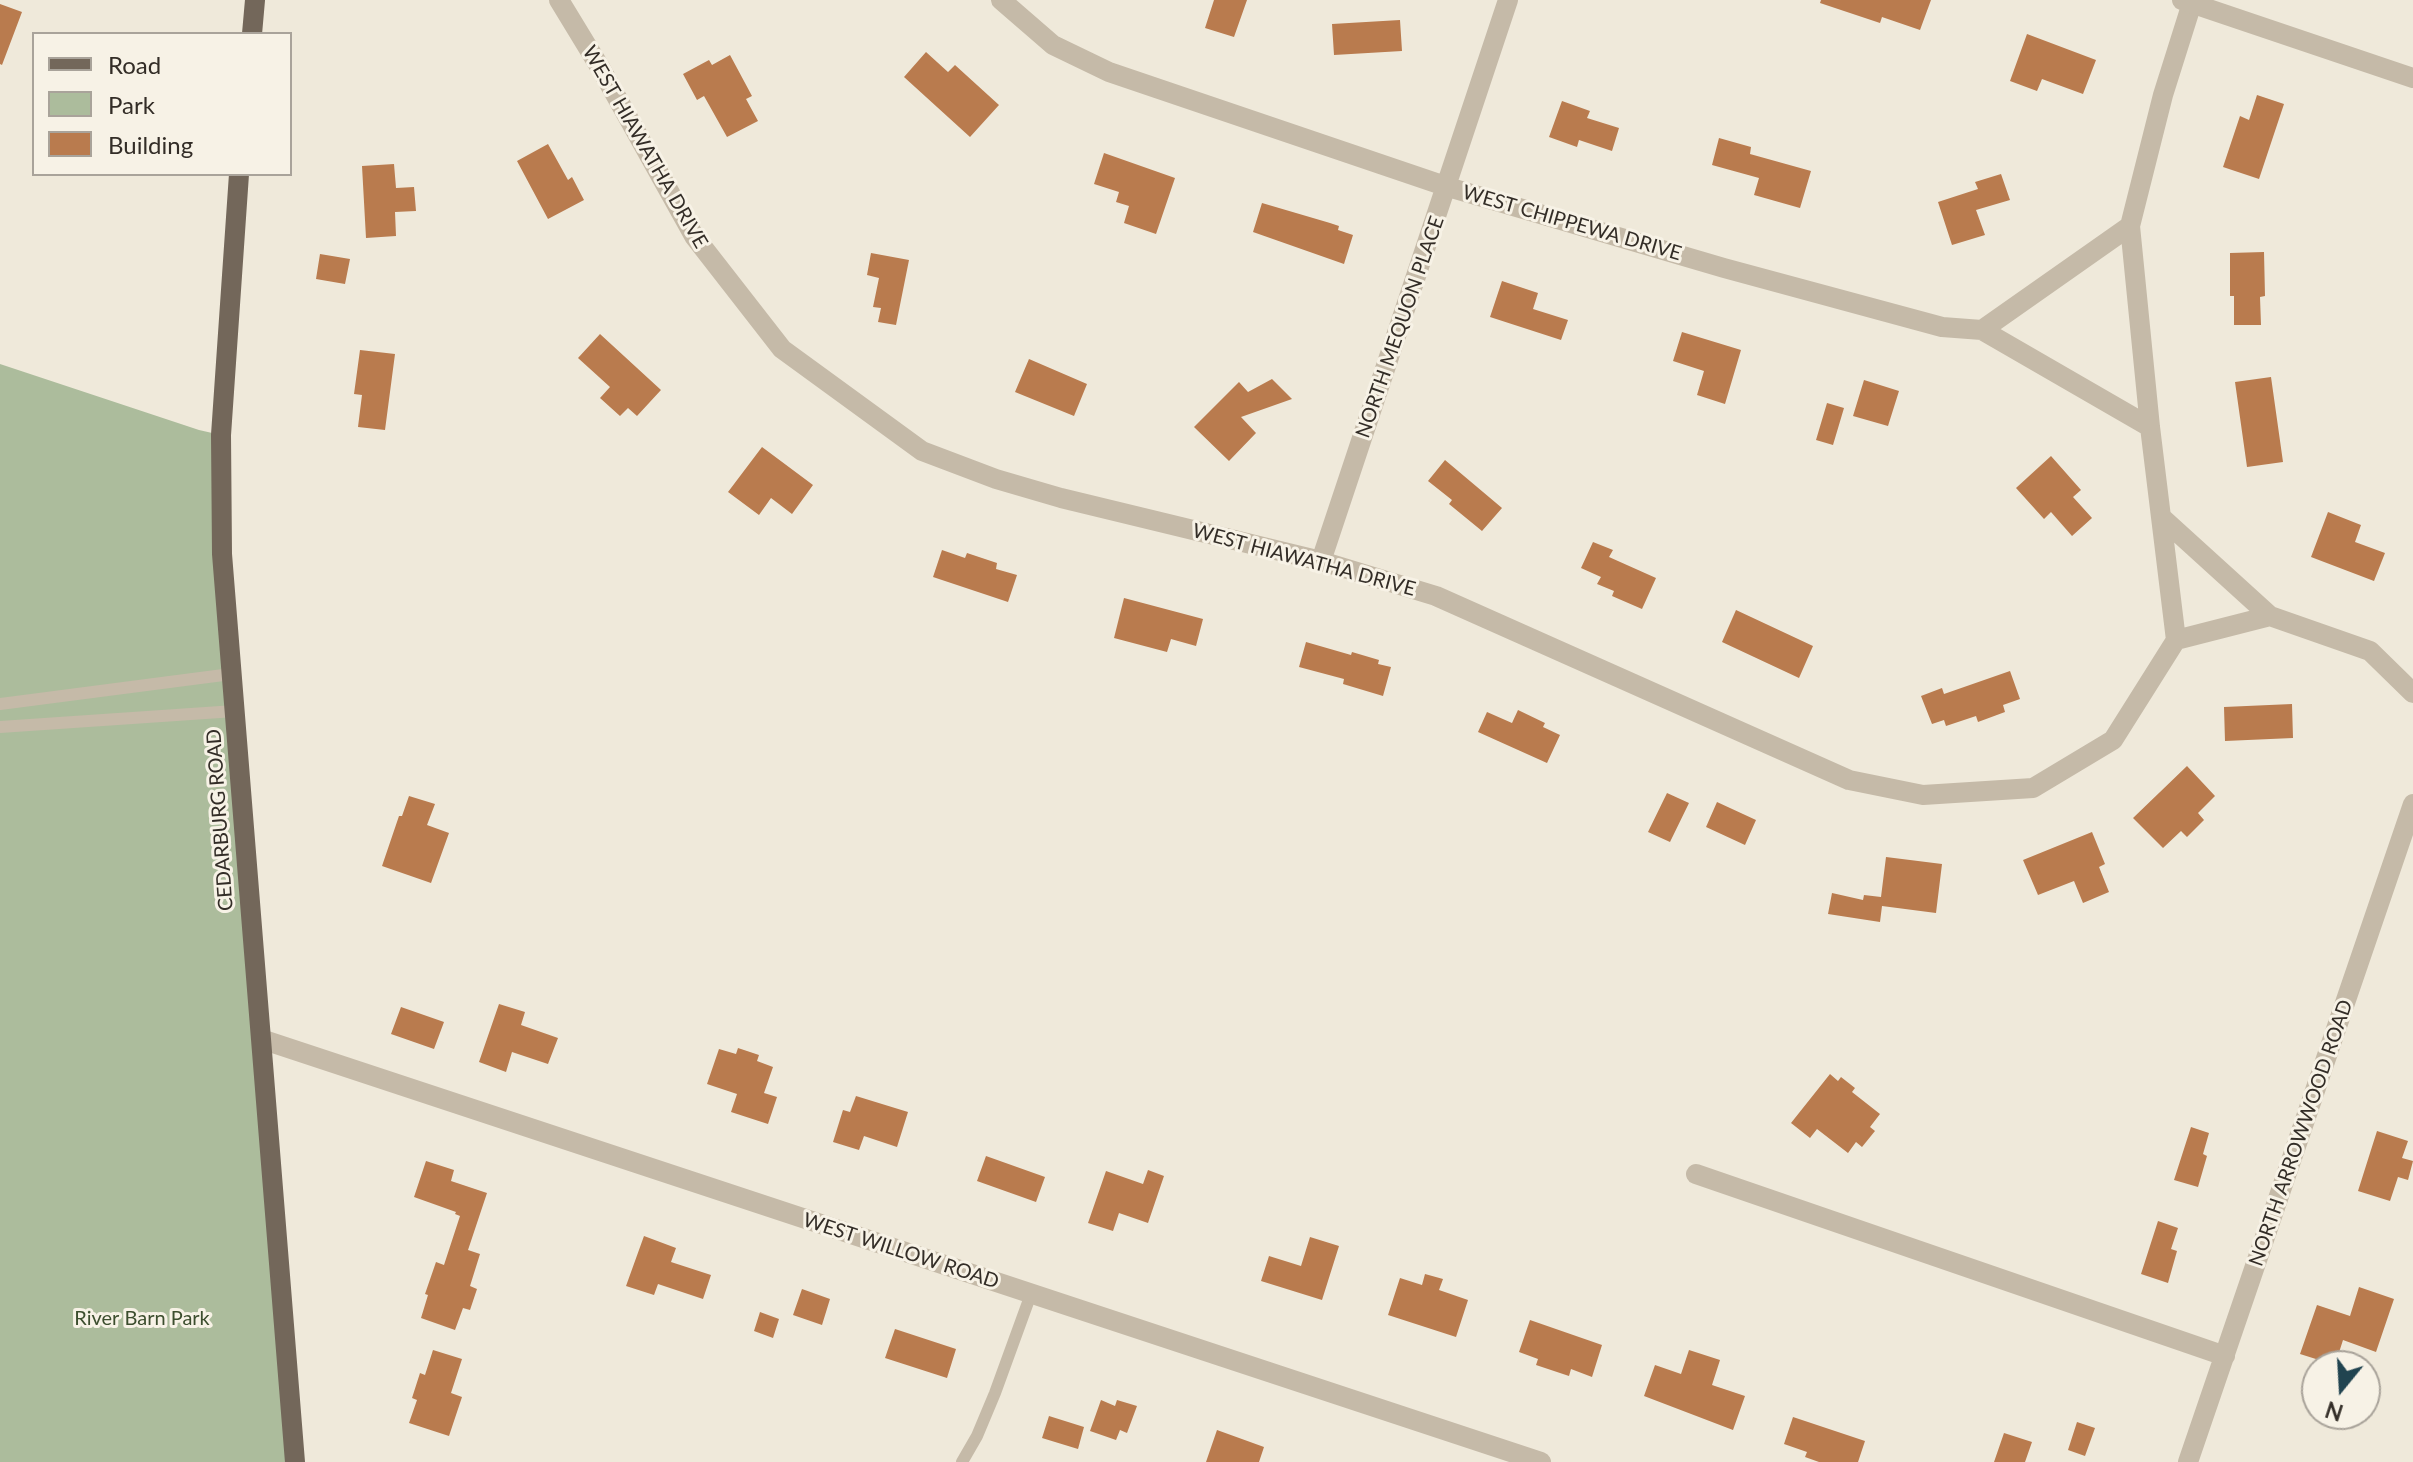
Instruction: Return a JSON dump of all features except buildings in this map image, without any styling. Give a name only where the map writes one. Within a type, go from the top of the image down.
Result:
[{"type":"main road","points":[[252,32],[255,0]]},
{"type":"main road","name":"CEDARBURG ROAD","points":[[239,176],[221,435],[222,554],[295,1462]]},
{"type":"street","name":"WEST HIAWATHA DRIVE","points":[[559,0],[694,236],[782,349],[922,451],[996,479],[1061,498],[1321,561],[1436,596],[1849,780],[1923,795],[2033,788],[2113,740],[2176,640]]},
{"type":"street","name":"WEST CHIPPEWA DRIVE","points":[[1001,0],[1053,45],[1109,72],[1448,187],[1724,268],[1942,327],[1982,330],[2150,427]]},
{"type":"street","name":"NORTH MEQUON PLACE","points":[[1321,561],[1508,0]]},
{"type":"street","points":[[2270,616],[2176,640],[2130,226],[2187,2],[2413,78]]},
{"type":"street","points":[[1982,330],[2130,226]]},
{"type":"street","points":[[2161,517],[2270,616],[2370,651],[2413,693]]},
{"type":"street","name":"NORTH ARROWWOOD ROAD","points":[[2188,1462],[2413,804]]},
{"type":"street","name":"WEST WILLOW ROAD","points":[[261,1039],[1541,1462]]},
{"type":"street","points":[[1696,1174],[2225,1356]]},
{"type":"lane","points":[[0,704],[231,674]]},
{"type":"lane","points":[[0,727],[235,711]]},
{"type":"lane","points":[[962,1462],[995,1393],[1031,1294]]},
{"type":"green space","name":"River Barn Park","points":[[0,364],[221,435],[295,1462],[0,1462]]}]
